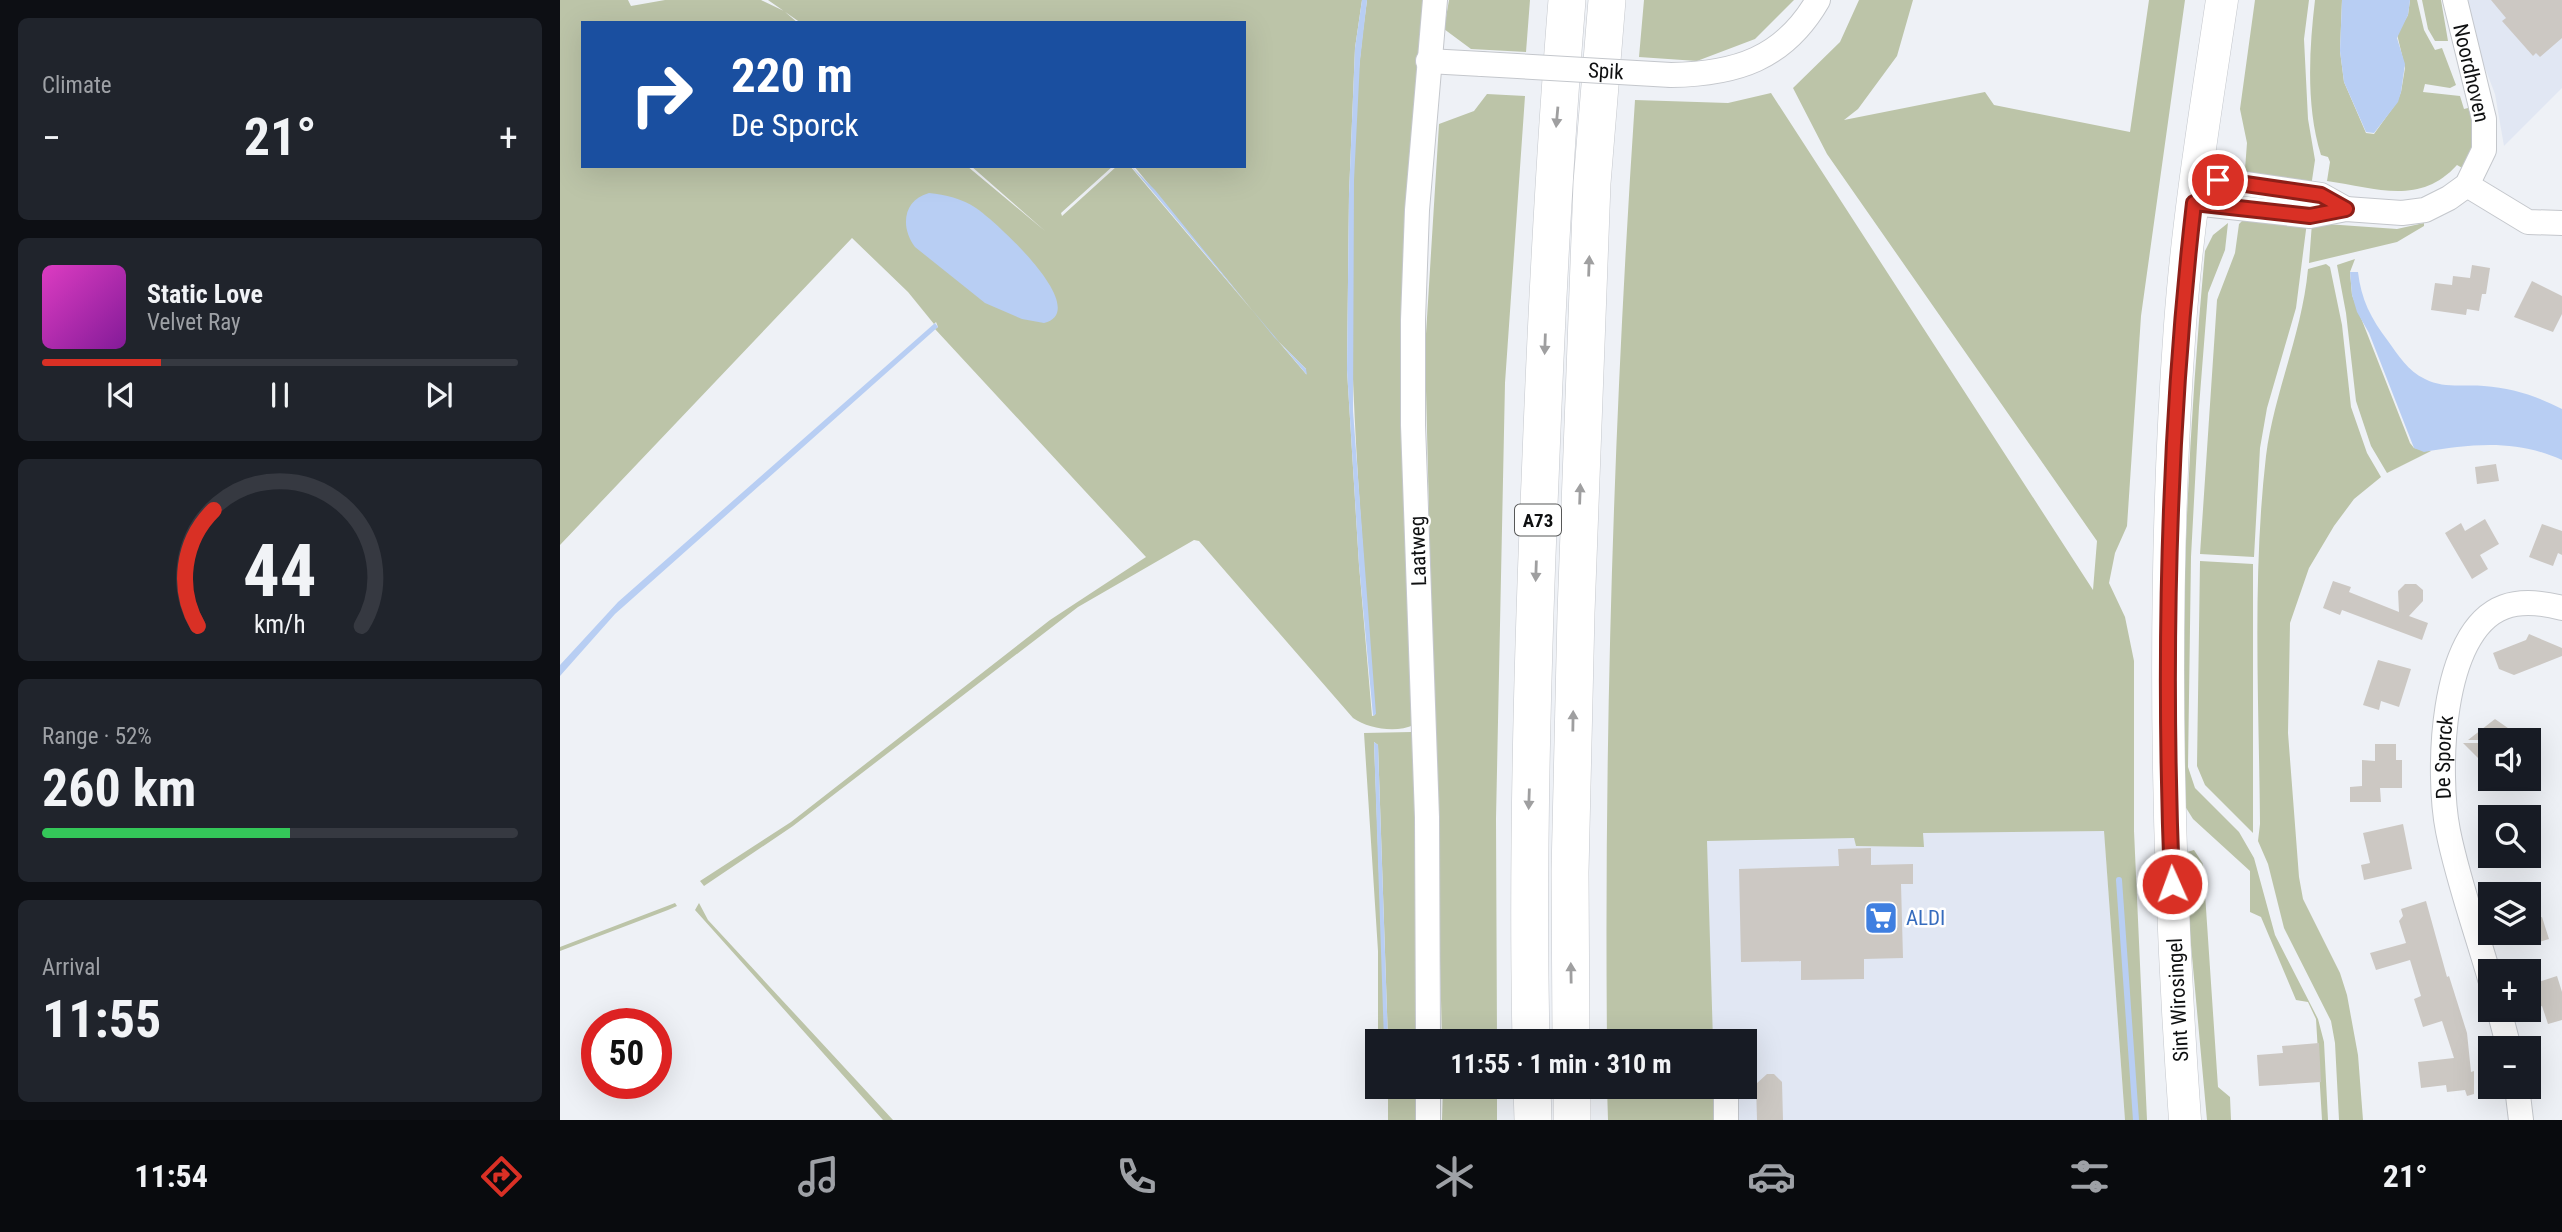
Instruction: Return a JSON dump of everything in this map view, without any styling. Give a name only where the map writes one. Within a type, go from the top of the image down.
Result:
[{"type":"highway","name":"A73","points":[[1531,1029],[1527,883],[1534,615],[1552,181],[1567,0]]},
{"type":"highway","name":"A73","points":[[1572,1029],[1570,872],[1576,613],[1592,183],[1607,0]]},
{"type":"highway","points":[[1532,1099],[1533,1120]]},
{"type":"highway","points":[[1572,1099],[1572,1120]]},
{"type":"main road","name":"Sint Wirosingel","points":[[2185,1120],[2173,907],[2168,710],[2180,324],[2195,190],[2222,0]]},
{"type":"street","points":[[1428,61],[1435,0]]},
{"type":"street","name":"Spik","points":[[1428,61],[1708,75],[1761,58],[1788,40],[1818,0]]},
{"type":"street","name":"Noordhoven","points":[[2455,0],[2484,119],[2484,150],[2467,185]]},
{"type":"street","name":"Laatweg","points":[[1427,1029],[1427,817],[1414,439],[1413,320],[1428,61]]},
{"type":"street","points":[[2195,190],[2310,216],[2346,209],[2402,213],[2425,210],[2467,185],[2528,222],[2562,223]]},
{"type":"street","name":"De Sporck","points":[[2484,959],[2448,830],[2442,793],[2442,750],[2456,670],[2468,643],[2486,620],[2502,607],[2522,603],[2562,608]]},
{"type":"street","points":[[1428,1099],[1428,1120]]},
{"type":"street","points":[[1726,1099],[1727,1120]]},
{"type":"street","points":[[2518,1099],[2521,1120]]},
{"type":"shaded area","points":[[2465,0],[2562,0],[2562,88],[2504,146],[2495,94],[2463,11]]},
{"type":"shaded area","points":[[1702,731],[2104,829],[2125,1120],[1702,1120],[1702,1099],[1757,1099],[1757,1029],[1702,1029]]},
{"type":"green space","points":[[560,0],[628,0],[631,6],[665,0],[761,0],[783,11],[768,0],[1362,0],[1355,48],[1349,194],[1347,370],[1359,565],[1372,716],[1375,715],[1352,358],[1352,179],[1357,89],[1367,0],[1425,0],[1414,725],[1383,729],[1353,718],[1199,541],[1194,540],[1078,607],[793,826],[704,886],[700,881],[791,822],[1050,620],[1146,557],[935,329],[938,327],[936,322],[934,324],[908,292],[852,238],[560,545]],"holes":[[[1278,342],[1306,369],[1306,374]]]},
{"type":"green space","points":[[1449,0],[1530,0],[1526,52],[1471,49],[1444,29]]},
{"type":"green space","points":[[1644,0],[1794,0],[1755,39],[1697,61],[1639,57]]},
{"type":"green space","points":[[1859,0],[1913,0],[1897,56],[1858,109],[1844,120],[1985,92],[1994,105],[2130,132],[2149,0],[2185,0],[2141,316],[2127,526],[2115,553],[2109,583],[2125,617],[2134,661],[2134,831],[2147,1120],[2125,1120],[2104,831],[1923,833],[1924,847],[1856,846],[1854,838],[1707,841],[1713,1029],[1607,1029],[1607,806],[1612,571],[1621,335],[1635,100],[1728,103],[1771,93],[2093,590],[2097,541],[1827,154],[1793,88],[1840,42]]},
{"type":"green space","points":[[2255,0],[2309,0],[2304,39],[2308,119],[2315,160],[2311,187],[2248,176],[2245,169],[2247,143],[2240,109]]},
{"type":"green space","points":[[2315,0],[2342,0],[2340,51],[2344,82],[2366,133],[2374,134],[2401,92],[2405,68],[2397,34],[2408,15],[2410,0],[2417,0],[2424,30],[2435,50],[2442,48],[2456,85],[2450,88],[2425,84],[2423,92],[2460,96],[2464,109],[2472,107],[2473,146],[2464,169],[2457,165],[2443,178],[2413,190],[2380,190],[2327,181],[2330,162],[2328,157],[2321,155],[2311,98],[2310,58]]},
{"type":"green space","points":[[2422,0],[2441,0],[2448,41],[2435,41],[2428,29]]},
{"type":"green space","points":[[1487,94],[1525,96],[1505,383],[1496,819],[1497,1029],[1442,1029],[1425,350],[1439,124],[1474,111]]},
{"type":"green space","points":[[2244,219],[2307,222],[2296,308],[2267,408],[2260,448],[2254,557],[2200,554],[2217,300],[2235,253],[2239,224]]},
{"type":"green space","points":[[2228,223],[2225,250],[2208,293],[2199,407],[2191,557],[2188,767],[2195,788],[2239,832],[2254,858],[2275,935],[2318,1019],[2324,1042],[2328,1120],[2322,1120],[2316,1019],[2308,1002],[2296,1000],[2261,917],[2250,912],[2250,871],[2193,819],[2183,803],[2184,596],[2199,320],[2205,251],[2213,235]]},
{"type":"green space","points":[[2312,223],[2397,229],[2424,223],[2424,226],[2397,242],[2309,263]]},
{"type":"green space","points":[[2355,259],[2350,272],[2352,295],[2410,443],[2414,448],[2431,451],[2387,473],[2371,446],[2356,401],[2346,313],[2337,265]]},
{"type":"green space","points":[[2326,264],[2330,267],[2342,325],[2351,407],[2367,453],[2381,477],[2354,499],[2309,568],[2290,623],[2288,733],[2303,899],[2340,973],[2347,995],[2358,1055],[2363,1120],[2339,1120],[2335,1043],[2331,1021],[2284,928],[2268,864],[2258,841],[2258,593],[2266,456],[2275,409],[2300,317],[2308,269]]},
{"type":"green space","points":[[2200,561],[2253,564],[2253,833],[2205,785],[2197,766]]},
{"type":"green space","points":[[1364,733],[1414,734],[1419,1029],[1388,1029],[1378,745],[1374,742],[1384,1005],[1384,1029],[1378,1029],[1378,951]]},
{"type":"green space","points":[[2194,850],[2203,864],[2218,1087],[2230,1097],[2231,1120],[2207,1120],[2183,858],[2187,852]]},
{"type":"green space","points":[[675,903],[677,906],[668,910],[560,951],[560,947]]},
{"type":"green space","points":[[699,903],[708,920],[893,1120],[883,1120],[695,910]]},
{"type":"green space","points":[[1388,1099],[1419,1099],[1419,1120],[1388,1120]]},
{"type":"green space","points":[[1443,1099],[1497,1099],[1497,1120],[1442,1120]]},
{"type":"green space","points":[[1607,1099],[1714,1099],[1714,1120],[1608,1120]]},
{"type":"water","points":[[1362,0],[1367,0],[1360,61],[1354,180],[1353,411],[1376,714],[1373,716],[1359,565],[1347,370],[1349,194],[1355,48]]},
{"type":"water","points":[[2342,0],[2410,0],[2408,15],[2397,38],[2405,64],[2401,92],[2398,102],[2374,133],[2366,132],[2344,82],[2340,51]]},
{"type":"water","points":[[1133,168],[1155,190],[1249,306]]},
{"type":"water","points":[[929,193],[965,202],[1001,229],[1049,284],[1057,301],[1056,315],[1044,323],[1022,319],[985,303],[915,247],[907,231],[907,215],[914,202]]},
{"type":"water","points":[[2350,272],[2358,272],[2364,300],[2377,325],[2404,362],[2419,376],[2439,384],[2484,386],[2514,391],[2562,409],[2562,460],[2545,453],[2511,446],[2476,445],[2424,452],[2414,448],[2369,333],[2357,312]]},
{"type":"water","points":[[935,323],[938,327],[615,614],[560,676],[560,665],[618,602]]},
{"type":"water","points":[[1280,343],[1306,369],[1307,375]]},
{"type":"water","points":[[1374,742],[1378,745],[1388,1029],[1384,1029]]},
{"type":"building","points":[[2491,0],[2562,0],[2562,38],[2540,57],[2536,53],[2533,56],[2502,21],[2506,18]]},
{"type":"building","points":[[2472,265],[2490,268],[2486,294],[2482,294],[2479,311],[2467,309],[2466,315],[2431,310],[2435,283],[2452,285],[2453,276],[2470,278]]},
{"type":"building","points":[[2532,281],[2562,296],[2562,314],[2553,332],[2514,317]]},
{"type":"building","points":[[2496,464],[2499,481],[2477,484],[2475,467]]},
{"type":"building","points":[[2485,519],[2499,544],[2480,555],[2488,569],[2472,579],[2445,533],[2461,523],[2465,531]]},
{"type":"building","points":[[2542,524],[2562,531],[2562,555],[2558,553],[2553,566],[2529,557]]},
{"type":"building","points":[[2333,581],[2351,587],[2349,592],[2399,612],[2398,591],[2405,584],[2416,584],[2423,590],[2423,601],[2409,616],[2428,623],[2422,640],[2342,610],[2340,615],[2323,608]]},
{"type":"building","points":[[2529,634],[2562,648],[2562,656],[2514,675],[2499,669],[2493,653],[2526,640]]},
{"type":"building","points":[[2378,660],[2411,669],[2399,707],[2381,701],[2379,710],[2363,705]]},
{"type":"building","points":[[2495,719],[2508,728],[2483,728]]},
{"type":"building","points":[[2478,732],[2478,740],[2468,740]]},
{"type":"building","points":[[2463,743],[2478,743],[2478,758]]},
{"type":"building","points":[[2375,744],[2396,744],[2396,760],[2402,760],[2402,788],[2380,788],[2381,802],[2350,802],[2350,787],[2362,786],[2362,760],[2375,761]]},
{"type":"building","points":[[2403,824],[2412,869],[2364,880],[2361,865],[2370,863],[2363,833]]},
{"type":"building","points":[[1871,848],[1871,865],[1913,864],[1913,884],[1901,884],[1903,958],[1864,959],[1864,979],[1801,980],[1801,961],[1741,962],[1739,869],[1839,866],[1838,849]]},
{"type":"building","points":[[2426,901],[2447,977],[2449,976],[2467,1033],[2471,1072],[2474,1071],[2474,1094],[2467,1096],[2465,1090],[2447,1092],[2446,1085],[2421,1088],[2418,1062],[2454,1058],[2442,1021],[2423,1027],[2414,999],[2421,996],[2410,960],[2376,970],[2370,953],[2406,943],[2399,921],[2403,916],[2401,909]]},
{"type":"building","points":[[2541,917],[2549,939],[2541,941]]},
{"type":"building","points":[[2557,976],[2562,992],[2562,1020],[2548,1024],[2541,1006],[2541,981]]},
{"type":"building","points":[[2319,1043],[2321,1082],[2259,1086],[2257,1055],[2283,1053],[2282,1046]]},
{"type":"building","points":[[1767,1074],[1774,1074],[1782,1082],[1783,1120],[1757,1120],[1757,1083]]},
{"type":"waterway","points":[[2119,880],[2136,1120]]},
{"type":"place","name":"ALDI","points":[[1881,918]]},
{"type":"route","points":[[2172,884],[2168,710],[2172,502],[2180,324],[2194,203],[2310,216],[2346,209],[2321,195],[2218,180]]}]
